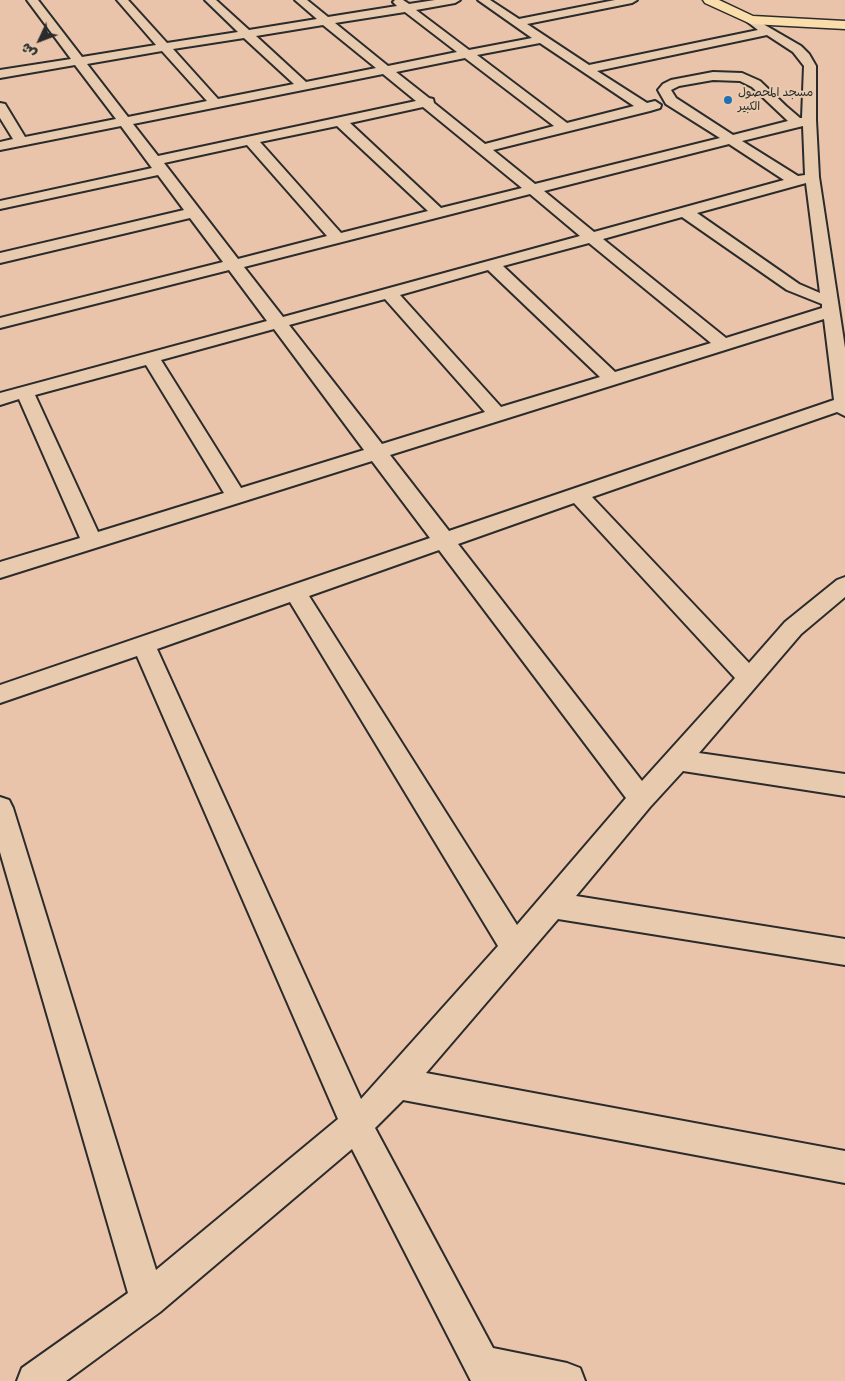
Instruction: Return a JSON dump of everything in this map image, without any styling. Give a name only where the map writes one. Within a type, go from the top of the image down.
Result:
[{"type":"main road","points":[[709,0],[751,20],[845,25]]},
{"type":"street","points":[[32,0],[641,799]]},
{"type":"street","points":[[122,0],[215,103]]},
{"type":"street","points":[[210,0],[303,86]]},
{"type":"street","points":[[300,0],[485,148],[724,345]]},
{"type":"street","points":[[396,0],[566,128]]},
{"type":"street","points":[[0,74],[455,0]]},
{"type":"street","points":[[483,0],[519,22],[645,108]]},
{"type":"street","points":[[519,22],[632,0]]},
{"type":"street","points":[[0,694],[577,494],[844,407],[840,340],[830,306],[831,259],[812,176],[803,121],[810,81],[808,62],[796,50],[751,20]]},
{"type":"street","points":[[588,69],[769,31]]},
{"type":"street","points":[[0,146],[542,39]]},
{"type":"street","points":[[795,181],[672,101],[664,93],[665,88],[670,85],[714,76],[736,75],[756,84],[781,110],[803,121]]},
{"type":"street","points":[[485,148],[672,101]]},
{"type":"street","points":[[0,205],[251,141],[428,102]]},
{"type":"street","points":[[0,106],[22,142]]},
{"type":"street","points":[[340,121],[438,213]]},
{"type":"street","points":[[0,323],[803,121]]},
{"type":"street","points":[[251,141],[338,238]]},
{"type":"street","points":[[0,399],[812,176]]},
{"type":"street","points":[[0,258],[194,212]]},
{"type":"street","points":[[685,212],[793,287],[830,306]]},
{"type":"street","points":[[492,265],[612,379]]},
{"type":"street","points":[[389,293],[498,415]]},
{"type":"street","points":[[0,570],[724,345],[785,325],[830,306]]},
{"type":"street","points":[[785,325],[840,340]]},
{"type":"street","points":[[151,358],[236,497]]},
{"type":"street","points":[[25,392],[92,542]]},
{"type":"street","points":[[577,494],[749,678]]},
{"type":"street","points":[[35,1381],[148,1300],[376,1107],[514,946],[552,905],[641,799],[678,760],[793,628],[845,585]]},
{"type":"street","points":[[295,592],[514,946]]},
{"type":"street","points":[[144,644],[356,1124],[486,1372],[567,1381]]},
{"type":"street","points":[[678,760],[845,785]]},
{"type":"street","points":[[0,808],[148,1300]]},
{"type":"street","points":[[552,905],[845,952]]},
{"type":"street","points":[[397,1083],[845,1167]]},
{"type":"place","name":"مسجد المحصول الكبير","points":[[728,100]]}]
